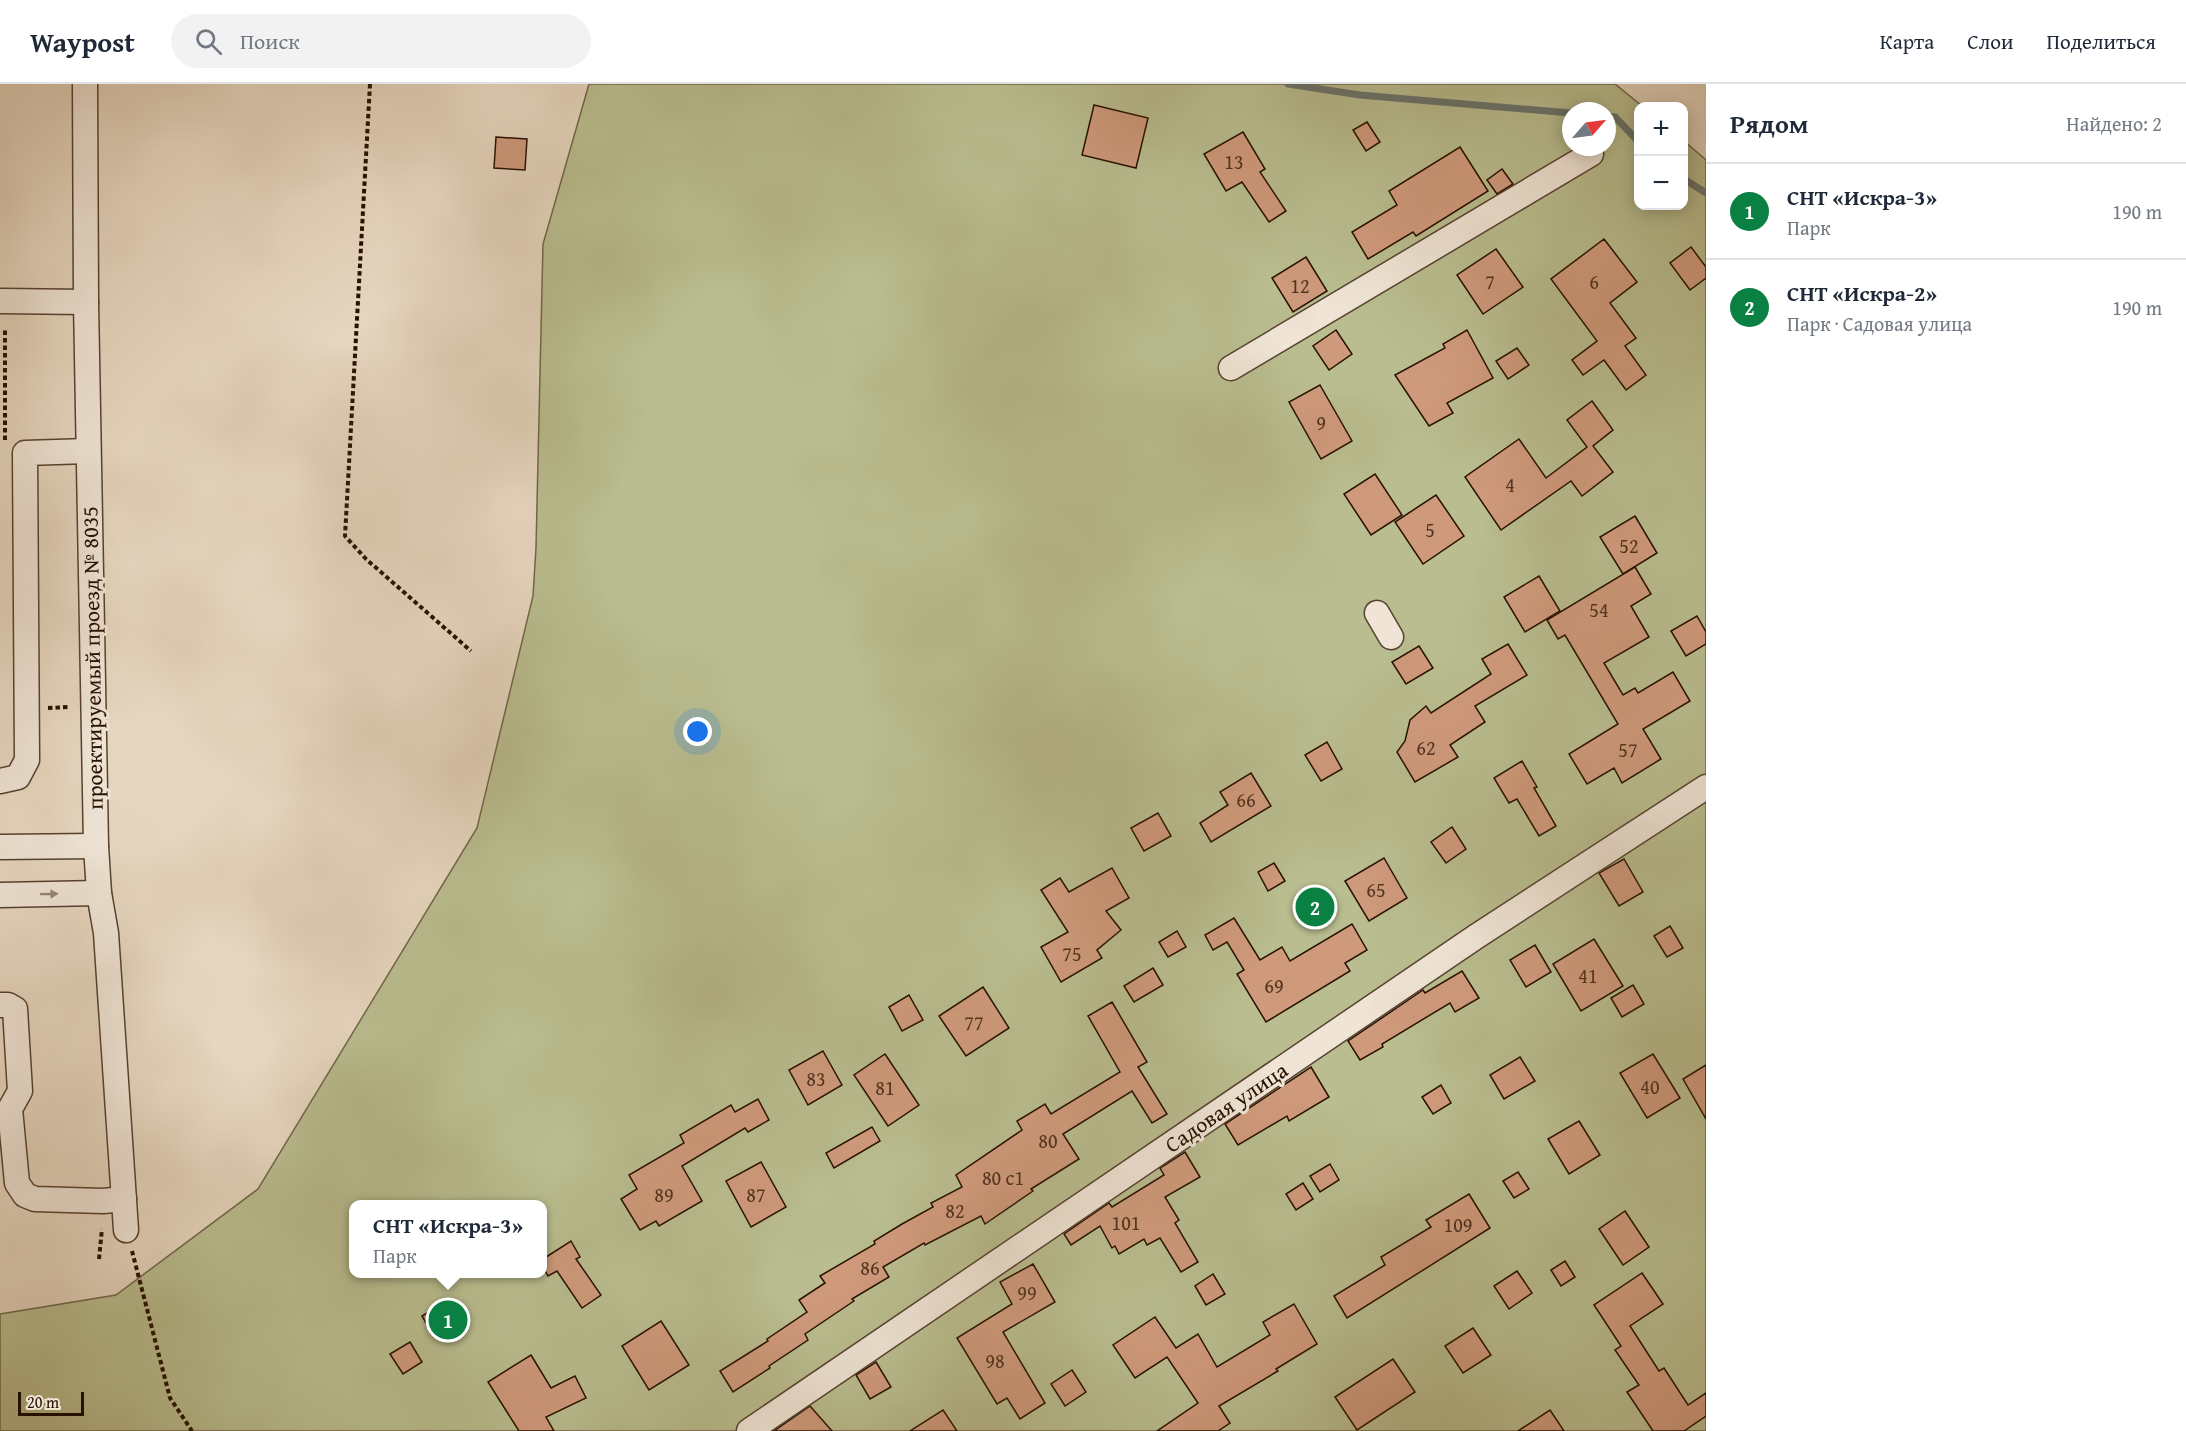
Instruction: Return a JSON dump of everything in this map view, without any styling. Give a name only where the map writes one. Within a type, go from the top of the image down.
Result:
[{"type":"street","name":"проектируемый проезд № 8035","points":[[85,84],[88,451],[96,846],[99,893],[106,933],[114,1200],[126,1230]]},
{"type":"street","points":[[1231,368],[1589,156]]},
{"type":"street","points":[[0,301],[86,303]]},
{"type":"street","points":[[0,781],[18,777],[27,760],[25,453],[88,451]]},
{"type":"street","points":[[1377,613],[1391,637]]},
{"type":"street","name":"Садовая улица","points":[[749,1431],[1477,936],[1706,787]]},
{"type":"street","points":[[0,847],[96,846]]},
{"type":"street","points":[[0,895],[99,893]]},
{"type":"street","points":[[0,1005],[8,1005],[15,1009],[20,1090],[5,1109],[16,1183],[25,1195],[35,1199],[114,1200]]},
{"type":"path","points":[[370,84],[345,536],[366,559],[471,651]]},
{"type":"path","points":[[99,1259],[114,1200]]},
{"type":"path","points":[[126,1230],[170,1398],[192,1431]]},
{"type":"green space","points":[[589,84],[1615,84],[1637,102],[1634,102],[1634,210],[1688,210],[1688,144],[1706,160],[1706,1431],[0,1431],[0,1314],[116,1295],[258,1189],[477,828],[533,596],[543,244]]},
{"type":"building","points":[[1094,105],[1148,118],[1136,168],[1082,155]]},
{"type":"building","points":[[1367,122],[1380,142],[1366,151],[1353,130]]},
{"type":"building","points":[[1243,132],[1265,169],[1260,172],[1286,211],[1269,222],[1242,182],[1226,191],[1204,154]]},
{"type":"building","points":[[496,137],[527,139],[525,170],[494,168]]},
{"type":"building","points":[[1460,147],[1488,191],[1416,236],[1413,232],[1368,259],[1352,232],[1397,205],[1389,191]]},
{"type":"building","points":[[1502,169],[1513,184],[1497,194],[1487,180]]},
{"type":"building","points":[[1604,239],[1637,282],[1610,303],[1636,338],[1625,346],[1646,375],[1626,390],[1604,360],[1583,375],[1572,360],[1597,341],[1551,279]]},
{"type":"building","points":[[1691,247],[1706,267],[1706,278],[1690,290],[1670,263]]},
{"type":"building","points":[[1496,249],[1523,287],[1483,314],[1457,275]]},
{"type":"building","points":[[1306,257],[1327,291],[1293,312],[1272,278]]},
{"type":"building","points":[[1336,330],[1352,354],[1329,370],[1313,346]]},
{"type":"building","points":[[1467,330],[1493,378],[1447,403],[1453,413],[1429,426],[1395,375],[1445,348],[1443,344]]},
{"type":"building","points":[[1517,348],[1529,365],[1508,379],[1496,361]]},
{"type":"building","points":[[1320,385],[1352,441],[1321,459],[1289,402]]},
{"type":"building","points":[[1592,401],[1613,430],[1593,446],[1613,472],[1582,496],[1571,481],[1501,530],[1465,477],[1519,439],[1546,478],[1587,447],[1567,420]]},
{"type":"building","points":[[1375,474],[1402,515],[1371,535],[1344,494]]},
{"type":"building","points":[[1436,495],[1464,536],[1423,564],[1395,522]]},
{"type":"building","points":[[1635,516],[1657,553],[1623,574],[1600,537]]},
{"type":"building","points":[[1635,567],[1651,594],[1631,606],[1649,637],[1604,663],[1623,695],[1635,688],[1638,693],[1673,672],[1690,701],[1643,729],[1661,759],[1622,783],[1614,768],[1587,784],[1569,754],[1618,724],[1565,635],[1558,639],[1547,620]]},
{"type":"building","points":[[1539,576],[1560,611],[1525,632],[1504,597]]},
{"type":"building","points":[[1697,616],[1706,632],[1706,644],[1686,656],[1671,631]]},
{"type":"building","points":[[1508,644],[1527,675],[1475,706],[1485,722],[1450,745],[1458,757],[1415,782],[1397,752],[1405,741],[1410,720],[1426,706],[1431,713],[1491,674],[1482,659]]},
{"type":"building","points":[[1419,646],[1433,668],[1406,684],[1392,662]]},
{"type":"building","points":[[1327,742],[1342,769],[1321,781],[1305,755]]},
{"type":"building","points":[[1522,761],[1537,787],[1534,788],[1556,826],[1539,836],[1517,799],[1509,803],[1494,778]]},
{"type":"building","points":[[1251,773],[1271,806],[1211,842],[1200,823],[1228,805],[1220,792]]},
{"type":"building","points":[[1158,813],[1171,836],[1144,851],[1131,828]]},
{"type":"building","points":[[1452,827],[1466,849],[1446,863],[1431,842]]},
{"type":"building","points":[[1384,858],[1407,898],[1369,921],[1345,881]]},
{"type":"building","points":[[1624,859],[1643,892],[1619,906],[1599,873]]},
{"type":"building","points":[[1274,863],[1285,881],[1268,891],[1258,872]]},
{"type":"building","points":[[1112,868],[1129,898],[1106,911],[1121,930],[1097,950],[1102,958],[1061,982],[1041,947],[1068,932],[1041,890],[1060,878],[1069,892]]},
{"type":"building","points":[[1234,918],[1260,960],[1282,947],[1290,961],[1352,924],[1367,950],[1345,963],[1350,971],[1266,1022],[1237,974],[1244,970],[1227,942],[1213,950],[1205,935]]},
{"type":"building","points":[[1670,926],[1683,948],[1667,957],[1654,936]]},
{"type":"building","points":[[1177,931],[1186,947],[1168,957],[1159,942]]},
{"type":"building","points":[[1594,939],[1623,986],[1581,1011],[1553,964]]},
{"type":"building","points":[[1535,945],[1551,972],[1526,987],[1510,960]]},
{"type":"building","points":[[1153,968],[1163,985],[1134,1002],[1124,986]]},
{"type":"building","points":[[1462,971],[1479,998],[1455,1012],[1450,1003],[1360,1060],[1348,1041],[1423,990],[1425,993]]},
{"type":"building","points":[[1633,985],[1644,1004],[1622,1017],[1611,998]]},
{"type":"building","points":[[983,987],[1009,1028],[966,1056],[939,1016]]},
{"type":"building","points":[[909,995],[923,1020],[902,1031],[889,1007]]},
{"type":"building","points":[[1112,1002],[1147,1062],[1138,1067],[1167,1114],[1152,1123],[1132,1091],[1063,1134],[1079,1159],[1031,1189],[1033,1191],[985,1224],[981,1216],[925,1245],[924,1243],[883,1267],[889,1277],[852,1299],[854,1301],[805,1334],[808,1340],[733,1392],[720,1371],[768,1341],[767,1339],[807,1312],[799,1300],[825,1283],[820,1276],[933,1207],[931,1203],[962,1187],[956,1175],[1022,1130],[1017,1121],[1045,1104],[1051,1114],[1120,1072],[1088,1016]]},
{"type":"building","points":[[823,1051],[842,1085],[808,1105],[789,1070]]},
{"type":"building","points":[[885,1054],[919,1105],[888,1126],[854,1075]]},
{"type":"building","points":[[1653,1054],[1680,1098],[1647,1118],[1620,1073]]},
{"type":"building","points":[[1520,1057],[1535,1081],[1504,1099],[1490,1075]]},
{"type":"building","points":[[1706,1065],[1706,1119],[1683,1079]]},
{"type":"building","points":[[1311,1067],[1329,1097],[1289,1121],[1287,1116],[1238,1145],[1225,1124]]},
{"type":"building","points":[[1441,1085],[1451,1103],[1433,1114],[1422,1097]]},
{"type":"building","points":[[758,1099],[769,1120],[748,1132],[745,1128],[682,1166],[702,1201],[659,1226],[656,1221],[640,1230],[621,1199],[637,1189],[629,1175],[684,1143],[680,1135],[731,1105],[735,1112]]},
{"type":"building","points":[[1579,1121],[1600,1155],[1569,1174],[1548,1139]]},
{"type":"building","points":[[872,1127],[880,1141],[834,1168],[826,1153]]},
{"type":"building","points":[[1185,1152],[1200,1177],[1165,1197],[1179,1220],[1175,1223],[1198,1262],[1181,1272],[1160,1238],[1147,1245],[1144,1239],[1119,1254],[1115,1246],[1112,1248],[1100,1226],[1071,1245],[1064,1234],[1109,1203],[1112,1207],[1164,1175],[1160,1168]]},
{"type":"building","points":[[761,1162],[786,1207],[751,1227],[726,1181]]},
{"type":"building","points":[[1330,1164],[1339,1180],[1320,1192],[1310,1176]]},
{"type":"building","points":[[1518,1172],[1529,1189],[1514,1198],[1503,1181]]},
{"type":"building","points":[[1303,1183],[1313,1199],[1296,1210],[1286,1194]]},
{"type":"building","points":[[1469,1194],[1490,1228],[1347,1318],[1334,1296],[1385,1265],[1381,1257],[1431,1227],[1426,1220]]},
{"type":"building","points":[[1625,1211],[1649,1247],[1623,1265],[1599,1229]]},
{"type":"building","points":[[571,1241],[580,1257],[576,1259],[601,1295],[582,1308],[557,1271],[548,1276],[547,1256]]},
{"type":"building","points":[[1565,1261],[1575,1277],[1561,1286],[1551,1270]]},
{"type":"building","points":[[1033,1264],[1055,1302],[1003,1332],[1045,1403],[1020,1419],[1007,1398],[997,1404],[957,1338],[1012,1304],[1000,1282]]},
{"type":"building","points":[[1517,1271],[1532,1293],[1509,1309],[1494,1286]]},
{"type":"building","points":[[1642,1273],[1663,1304],[1630,1326],[1659,1371],[1664,1368],[1688,1405],[1706,1393],[1706,1416],[1684,1431],[1653,1431],[1627,1392],[1639,1385],[1615,1350],[1621,1346],[1594,1305]]},
{"type":"building","points":[[1213,1274],[1225,1294],[1206,1305],[1195,1286]]},
{"type":"building","points":[[451,1299],[462,1317],[433,1335],[422,1316]]},
{"type":"building","points":[[1294,1304],[1317,1344],[1276,1369],[1278,1371],[1219,1406],[1230,1423],[1218,1431],[1157,1431],[1198,1403],[1167,1357],[1135,1378],[1113,1345],[1155,1317],[1176,1348],[1198,1334],[1217,1367],[1270,1335],[1263,1322]]},
{"type":"building","points":[[661,1321],[689,1365],[649,1390],[622,1346]]},
{"type":"building","points":[[1473,1328],[1491,1355],[1463,1373],[1445,1346]]},
{"type":"building","points":[[410,1342],[422,1362],[403,1374],[390,1354]]},
{"type":"building","points":[[531,1355],[551,1388],[575,1376],[586,1398],[546,1417],[554,1431],[519,1431],[488,1382]]},
{"type":"building","points":[[1393,1359],[1415,1392],[1357,1430],[1335,1397]]},
{"type":"building","points":[[876,1362],[891,1387],[870,1399],[856,1375]]},
{"type":"building","points":[[1072,1370],[1086,1392],[1065,1406],[1051,1384]]},
{"type":"building","points":[[810,1406],[832,1431],[774,1431]]},
{"type":"building","points":[[943,1410],[957,1431],[910,1431]]},
{"type":"building","points":[[1550,1410],[1564,1431],[1518,1431]]},
{"type":"waterway","points":[[1288,84],[1360,95],[1562,112]]},
{"type":"waterway","points":[[1616,118],[1634,137]]},
{"type":"waterway","points":[[1688,182],[1706,193]]},
{"type":"place","name":"СНТ «Искра-2»","points":[[1315,907]]},
{"type":"place","name":"СНТ «Искра-3»","points":[[448,1320]]}]
